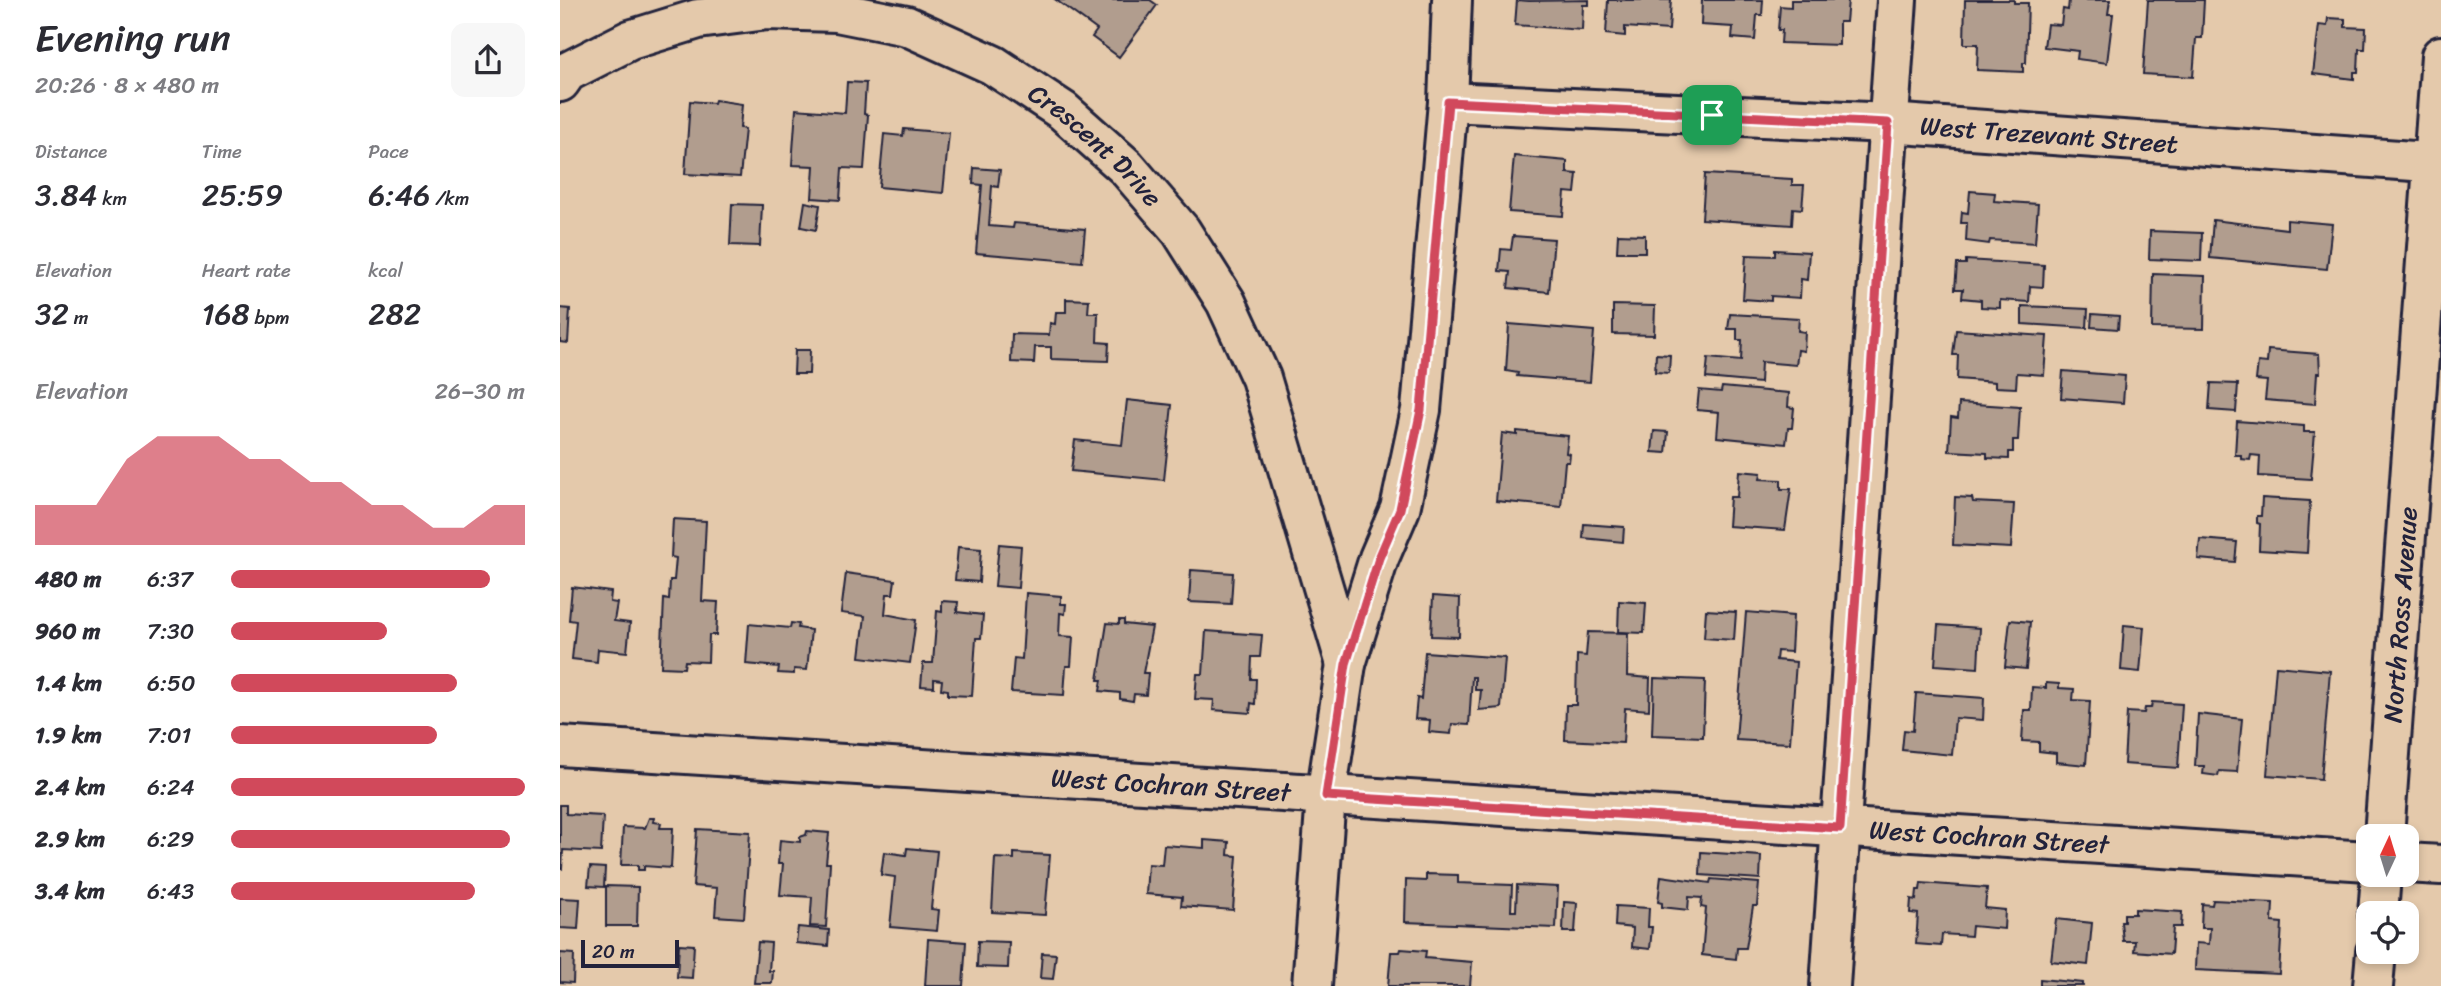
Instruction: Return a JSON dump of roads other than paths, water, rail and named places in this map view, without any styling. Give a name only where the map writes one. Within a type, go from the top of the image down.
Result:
[{"type":"street","points":[[1312,986],[1326,796],[1346,664],[1379,558],[1400,509],[1421,410],[1448,102],[1452,0]]},
{"type":"street","points":[[1830,986],[1897,0]]},
{"type":"street","name":"Crescent Drive","points":[[560,82],[567,72],[630,40],[698,19],[767,10],[838,12],[907,26],[993,65],[1063,111],[1126,167],[1181,231],[1226,302],[1261,378],[1346,664]]},
{"type":"street","name":"North Ross Avenue","points":[[2385,824],[2438,163],[2441,56]]},
{"type":"street","name":"West Trezevant Street","points":[[1448,102],[1888,123],[2438,163]]},
{"type":"street","name":"West Cochran Street","points":[[560,746],[2356,860]]},
{"type":"street","points":[[2419,864],[2441,865]]},
{"type":"street","points":[[2373,986],[2375,964]]}]
